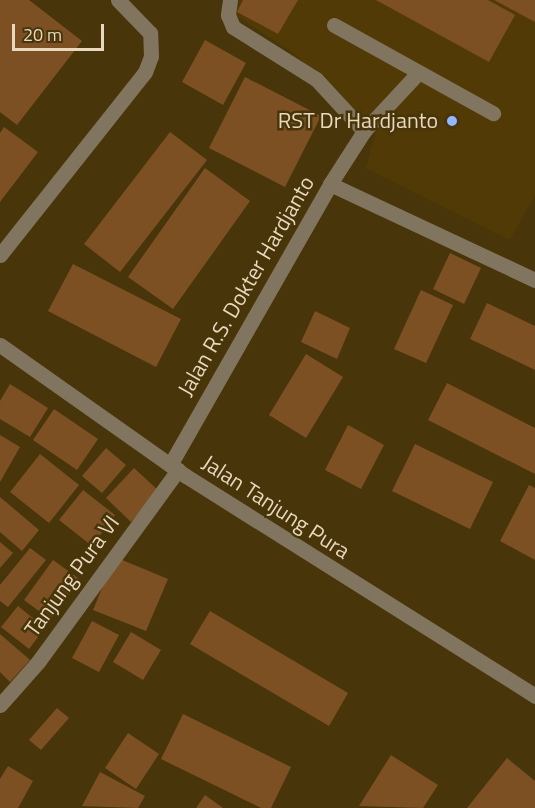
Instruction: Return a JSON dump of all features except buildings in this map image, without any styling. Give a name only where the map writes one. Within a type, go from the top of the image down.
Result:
[{"type":"street","points":[[0,255],[145,72],[150,33],[118,0]]},
{"type":"street","points":[[230,0],[228,15],[233,27],[316,79],[364,131]]},
{"type":"street","points":[[334,25],[493,113]]},
{"type":"street","name":"Jalan R.S. Dokter Hardjanto","points":[[174,467],[330,184],[364,131],[418,73]]},
{"type":"street","points":[[330,184],[535,280]]},
{"type":"street","name":"Jalan Tanjung Pura","points":[[0,345],[174,467],[535,696]]},
{"type":"street","name":"Tanjung Pura VI","points":[[0,705],[38,662],[174,467]]},
{"type":"shaded area","name":"RST Dr Hardjanto","points":[[239,0],[535,0],[535,195],[510,240],[366,168],[376,130],[295,54],[232,13]]},
{"type":"place","name":"RST Dr Hardjanto","points":[[452,121]]}]
